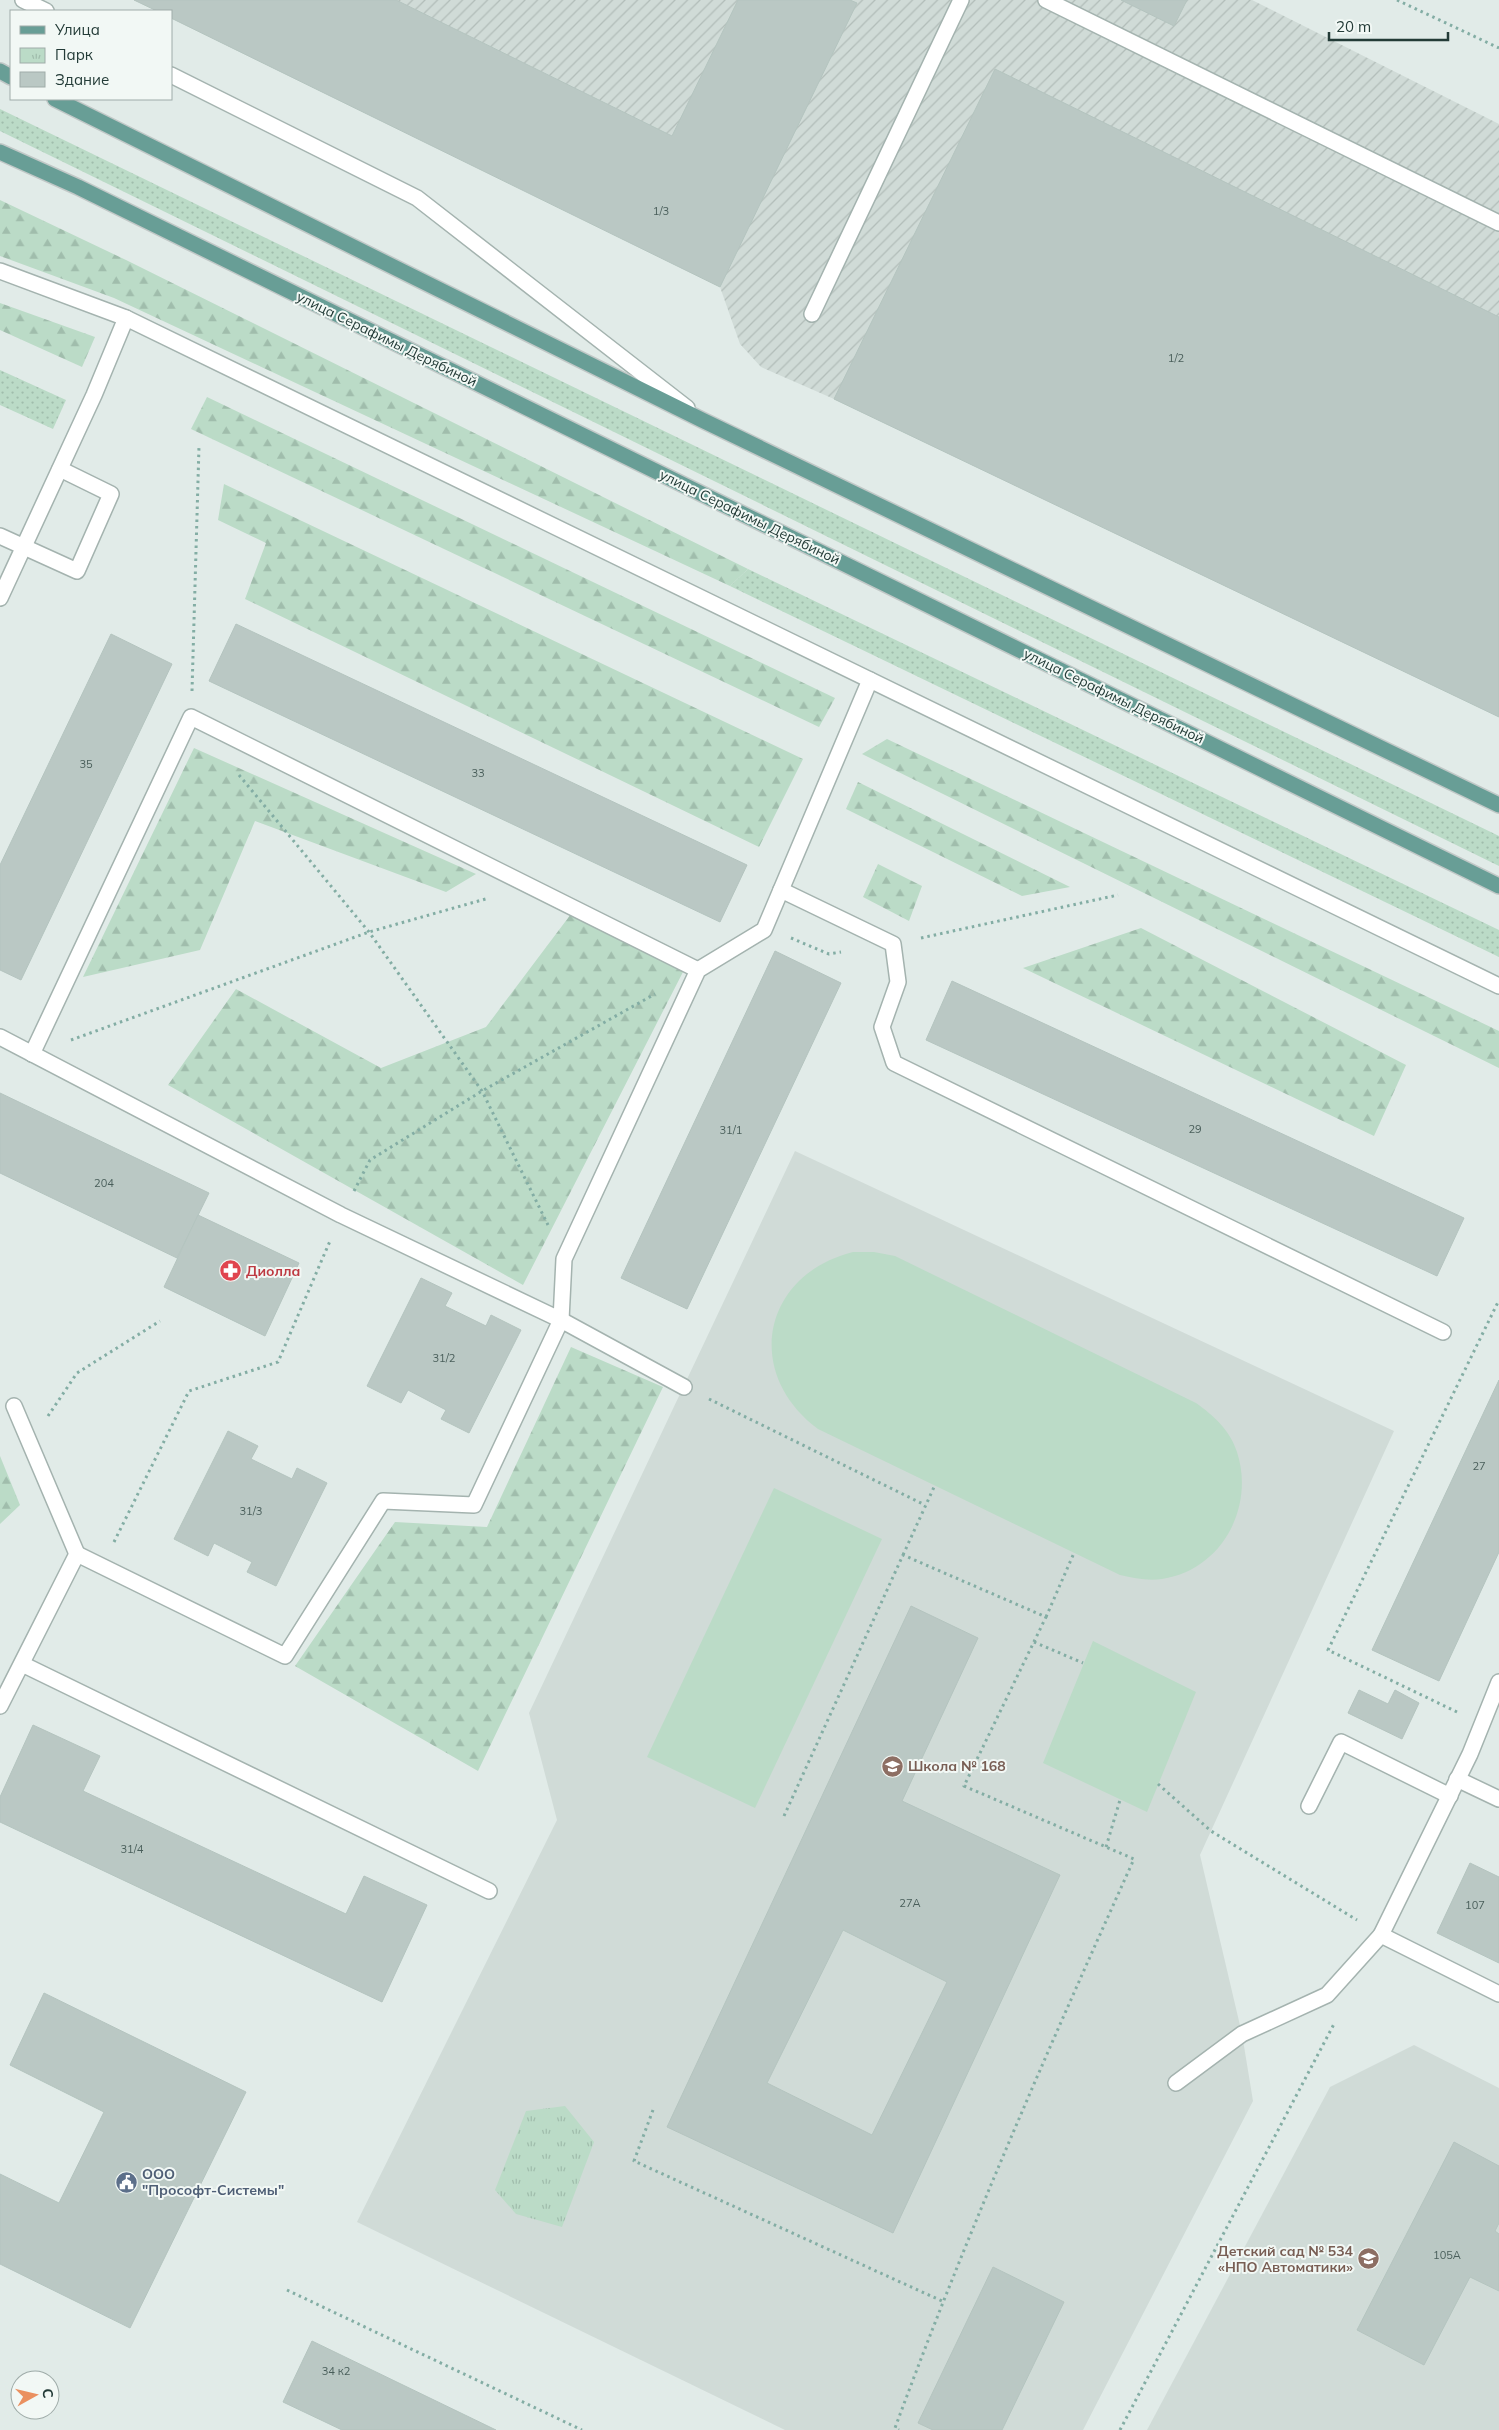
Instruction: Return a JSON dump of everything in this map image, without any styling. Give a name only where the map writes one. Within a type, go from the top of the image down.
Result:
[{"type":"main road","points":[[57,100],[702,420],[1499,805]]},
{"type":"main road","name":"улица Серафимы Дерябиной","points":[[0,152],[105,200],[1499,886]]},
{"type":"street","points":[[23,0],[44,10]]},
{"type":"street","points":[[812,314],[961,0]]},
{"type":"street","points":[[1046,0],[1499,223]]},
{"type":"street","points":[[172,75],[417,198],[702,420]]},
{"type":"street","points":[[0,271],[126,318],[1499,986]]},
{"type":"street","points":[[0,598],[94,395],[126,318]]},
{"type":"street","points":[[0,536],[76,571],[111,494],[60,469]]},
{"type":"street","points":[[14,1406],[77,1554],[103,1565],[285,1656],[383,1502],[474,1505],[561,1320],[564,1259],[698,970],[764,930],[870,680]]},
{"type":"street","points":[[32,1054],[191,717],[698,970]]},
{"type":"street","points":[[781,890],[893,944],[898,982],[882,1027],[894,1063],[1443,1332]]},
{"type":"street","points":[[0,1037],[341,1215],[561,1320],[684,1387]]},
{"type":"street","points":[[0,1706],[77,1554]]},
{"type":"street","points":[[22,1664],[489,1891]]},
{"type":"street","points":[[1176,2083],[1242,2034],[1327,1994],[1381,1934],[1450,1796],[1499,1682]]},
{"type":"street","points":[[1310,1806],[1340,1742],[1450,1796]]},
{"type":"street","points":[[1457,1779],[1499,1799]]},
{"type":"street","points":[[1381,1934],[1499,1994]]},
{"type":"path","points":[[1397,0],[1499,48]]},
{"type":"path","points":[[191,717],[199,446]]},
{"type":"path","points":[[236,771],[369,932],[482,1091],[564,1259]]},
{"type":"path","points":[[32,1054],[369,932],[530,886]]},
{"type":"path","points":[[893,944],[1118,895]]},
{"type":"path","points":[[788,937],[829,954],[847,951]]},
{"type":"path","points":[[103,1565],[189,1391],[278,1362],[341,1215],[370,1160],[482,1091],[698,970]]},
{"type":"path","points":[[1482,1724],[1328,1650],[1499,1300]]},
{"type":"path","points":[[30,1444],[77,1373],[160,1321]]},
{"type":"path","points":[[684,1387],[925,1505]]},
{"type":"path","points":[[784,1816],[935,1485]]},
{"type":"path","points":[[899,2430],[895,2428],[942,2301],[1044,2058],[1134,1860],[964,1786],[1046,1617],[1074,1553]]},
{"type":"path","points":[[903,1555],[1046,1617]]},
{"type":"path","points":[[1034,1642],[1083,1663]]},
{"type":"path","points":[[1158,1784],[1211,1831],[1381,1934]]},
{"type":"path","points":[[1106,1847],[1120,1800]]},
{"type":"path","points":[[1120,2430],[1334,2023]]},
{"type":"path","points":[[653,2110],[634,2162],[942,2301]]},
{"type":"path","points":[[288,2290],[582,2430]]},
{"type":"shaded area","points":[[134,0],[1252,0],[1499,124],[1499,717],[834,399],[761,367],[740,344],[720,287],[172,18],[172,10],[155,10]]},
{"type":"shaded area","name":"Школа № 168","points":[[795,1151],[1394,1431],[1200,1855],[1242,2034],[1253,2101],[1083,2430],[785,2430],[357,2222],[557,1820],[529,1713]]},
{"type":"shaded area","name":"Детский сад № 534 «НПО Автоматики»","points":[[1414,2045],[1499,2088],[1499,2430],[1147,2430],[1330,2087]]},
{"type":"green space","points":[[0,109],[1499,836],[1499,866],[0,131]]},
{"type":"green space","points":[[0,200],[126,260],[748,569],[730,586],[114,298],[0,256]]},
{"type":"green space","points":[[0,303],[95,337],[82,367],[0,330]]},
{"type":"green space","points":[[0,370],[66,400],[53,429],[0,405]]},
{"type":"green space","points":[[207,397],[835,698],[819,727],[191,429]]},
{"type":"green space","points":[[224,484],[803,759],[759,847],[245,599],[266,543],[218,520]]},
{"type":"green space","points":[[748,569],[1499,930],[1499,957],[730,586]]},
{"type":"green space","points":[[887,739],[1499,1031],[1499,1068],[862,754]]},
{"type":"green space","points":[[194,748],[476,874],[446,892],[255,821],[200,950],[83,977]]},
{"type":"green space","points":[[858,782],[1070,887],[1022,896],[846,809]]},
{"type":"green space","points":[[878,864],[922,886],[909,921],[863,897]]},
{"type":"green space","points":[[571,914],[684,970],[523,1285],[168,1085],[236,989],[381,1068],[486,1027]]},
{"type":"green space","points":[[1141,928],[1406,1065],[1374,1136],[1023,968]]},
{"type":"green space","points":[[853,1252],[874,1252],[895,1256],[1196,1403],[1209,1413],[1225,1430],[1234,1444],[1241,1473],[1241,1494],[1237,1514],[1229,1533],[1217,1549],[1202,1563],[1183,1573],[1162,1579],[1135,1578],[1120,1575],[818,1429],[794,1406],[779,1381],[772,1354],[773,1328],[782,1303],[799,1281],[822,1264]]},
{"type":"green space","points":[[571,1347],[663,1387],[478,1771],[295,1666],[395,1522],[487,1527]]},
{"type":"green space","points":[[0,1456],[20,1505],[0,1524]]},
{"type":"green space","points":[[774,1488],[882,1539],[755,1808],[647,1757]]},
{"type":"green space","points":[[1093,1641],[1196,1692],[1147,1812],[1043,1763]]},
{"type":"green space","points":[[565,2106],[594,2142],[562,2227],[516,2214],[495,2190],[526,2111]]},
{"type":"building","points":[[134,0],[396,0],[672,136],[738,0],[850,0],[857,3],[720,287],[172,18],[172,10],[155,10]]},
{"type":"building","points":[[1121,0],[1187,0],[1174,26]]},
{"type":"building","points":[[995,69],[1499,317],[1499,717],[834,399]]},
{"type":"building","points":[[236,624],[747,865],[720,922],[209,681]]},
{"type":"building","points":[[111,634],[172,664],[21,980],[0,970],[0,865]]},
{"type":"building","points":[[775,951],[841,983],[687,1309],[621,1278]]},
{"type":"building","points":[[952,981],[1464,1218],[1437,1276],[926,1040]]},
{"type":"building","points":[[0,1093],[209,1193],[177,1258],[0,1173]]},
{"type":"building","points":[[198,1215],[299,1263],[265,1336],[164,1287]]},
{"type":"building","points":[[421,1278],[452,1293],[445,1306],[486,1326],[491,1315],[521,1330],[469,1433],[441,1419],[446,1410],[408,1390],[401,1403],[367,1386]]},
{"type":"building","points":[[1499,1380],[1499,1552],[1439,1681],[1372,1650]]},
{"type":"building","points":[[228,1431],[258,1446],[251,1459],[292,1479],[297,1468],[327,1483],[276,1586],[247,1572],[252,1562],[214,1543],[208,1556],[174,1539]]},
{"type":"building","points":[[911,1606],[978,1638],[902,1801],[1060,1875],[893,2233],[667,2127]],"holes":[[[843,1930],[947,1982],[872,2135],[767,2083]]]},
{"type":"building","points":[[1359,1690],[1388,1704],[1395,1690],[1419,1703],[1402,1739],[1348,1713]]},
{"type":"building","points":[[33,1725],[100,1756],[83,1791],[346,1914],[364,1876],[427,1905],[382,2002],[0,1822],[0,1797]]},
{"type":"building","points":[[1470,1863],[1499,1877],[1499,1963],[1437,1933]]},
{"type":"building","points":[[44,1993],[246,2092],[130,2328],[0,2264],[0,2174],[59,2203],[104,2112],[10,2065]]},
{"type":"building","points":[[1454,2142],[1499,2166],[1499,2223],[1495,2231],[1499,2234],[1499,2291],[1470,2277],[1424,2365],[1357,2330]]},
{"type":"building","points":[[993,2267],[1064,2302],[1002,2430],[933,2430],[918,2423]]},
{"type":"building","points":[[312,2341],[496,2430],[342,2430],[283,2402]]},
{"type":"place","name":"Диолла","points":[[230,1271]]},
{"type":"place","name":"Школа № 168","points":[[892,1766]]},
{"type":"place","name":"ООО \"Прософт-Системы\"","points":[[126,2182]]},
{"type":"place","name":"Детский сад № 534 «НПО Автоматики»","points":[[1369,2259]]}]
